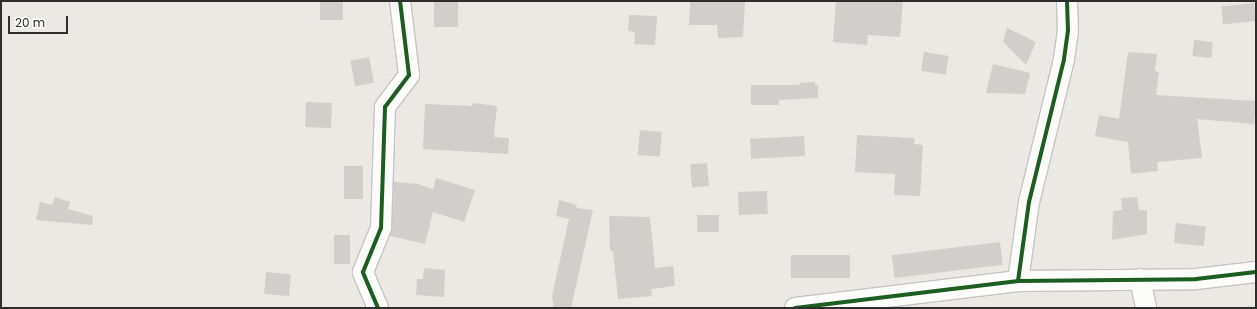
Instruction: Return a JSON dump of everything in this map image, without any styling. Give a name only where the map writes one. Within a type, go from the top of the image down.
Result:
[{"type":"street","points":[[378,308],[363,272],[381,228],[385,107],[409,75],[400,1]]},
{"type":"street","points":[[1018,281],[1029,202],[1064,59],[1068,30],[1067,1]]},
{"type":"street","points":[[795,308],[1018,281],[1196,279],[1256,272]]},
{"type":"street","points":[[1140,280],[1146,308]]},
{"type":"building","points":[[320,1],[343,1],[343,20],[320,20]]},
{"type":"building","points":[[434,1],[458,1],[458,27],[434,27]]},
{"type":"building","points":[[690,1],[745,1],[743,37],[718,38],[717,25],[689,25]]},
{"type":"building","points":[[836,1],[903,1],[900,37],[868,35],[867,45],[833,42]]},
{"type":"building","points":[[1254,3],[1256,21],[1223,24],[1221,6]]},
{"type":"building","points":[[629,15],[657,16],[655,45],[634,44],[635,32],[628,31]]},
{"type":"building","points":[[1007,28],[1036,42],[1026,65],[1003,42]]},
{"type":"building","points":[[1194,40],[1213,42],[1211,58],[1192,56]]},
{"type":"building","points":[[924,52],[949,56],[946,75],[921,71]]},
{"type":"building","points":[[1128,52],[1157,54],[1155,71],[1159,72],[1156,95],[1256,101],[1254,124],[1197,119],[1202,158],[1157,162],[1158,171],[1131,174],[1128,142],[1095,136],[1099,115],[1119,119]]},
{"type":"building","points":[[369,57],[374,83],[355,86],[350,61]]},
{"type":"building","points":[[993,64],[1030,73],[1025,94],[986,93]]},
{"type":"building","points":[[815,82],[815,85],[818,85],[818,98],[779,100],[779,105],[751,105],[751,85],[800,85],[799,83]]},
{"type":"building","points":[[306,102],[332,103],[331,128],[305,127]]},
{"type":"building","points":[[473,103],[497,106],[494,137],[509,138],[508,154],[423,149],[425,104],[472,106]]},
{"type":"building","points":[[640,130],[662,132],[660,157],[638,155]]},
{"type":"building","points":[[857,135],[915,138],[914,144],[923,145],[920,196],[894,195],[895,174],[855,172]]},
{"type":"building","points":[[804,136],[805,156],[751,159],[750,139]]},
{"type":"building","points":[[707,163],[709,186],[692,187],[690,164]]},
{"type":"building","points":[[344,166],[363,166],[363,199],[344,199]]},
{"type":"building","points":[[436,178],[475,190],[464,222],[433,212],[425,244],[390,236],[392,228],[394,182],[418,184],[433,189]]},
{"type":"building","points":[[767,191],[768,214],[739,215],[738,192]]},
{"type":"building","points":[[55,197],[70,202],[68,209],[93,216],[92,225],[36,220],[40,202],[52,205]]},
{"type":"building","points":[[1137,197],[1139,210],[1147,210],[1147,234],[1112,240],[1113,211],[1122,210],[1121,198]]},
{"type":"building","points":[[559,200],[577,205],[576,208],[593,210],[571,308],[554,308],[552,296],[569,219],[556,216]]},
{"type":"building","points":[[697,215],[719,215],[719,232],[697,232]]},
{"type":"building","points":[[609,216],[650,217],[655,268],[673,266],[675,286],[651,289],[652,296],[618,299],[613,251],[610,251]]},
{"type":"building","points":[[1176,223],[1206,226],[1204,246],[1174,243]]},
{"type":"building","points":[[334,235],[350,235],[350,264],[334,264]]},
{"type":"building","points":[[1000,242],[1003,265],[895,278],[892,255]]},
{"type":"building","points":[[791,255],[850,255],[850,278],[791,278]]},
{"type":"building","points":[[424,268],[445,270],[444,297],[416,295],[417,279],[423,279]]},
{"type":"building","points":[[266,272],[291,274],[289,296],[264,294]]},
{"type":"cycle path","points":[[378,308],[363,272],[381,228],[385,107],[409,75],[400,1]]},
{"type":"cycle path","points":[[795,308],[1018,281],[1029,202],[1064,59],[1068,30],[1067,1]]},
{"type":"cycle path","points":[[1018,281],[1196,279],[1256,272]]}]
